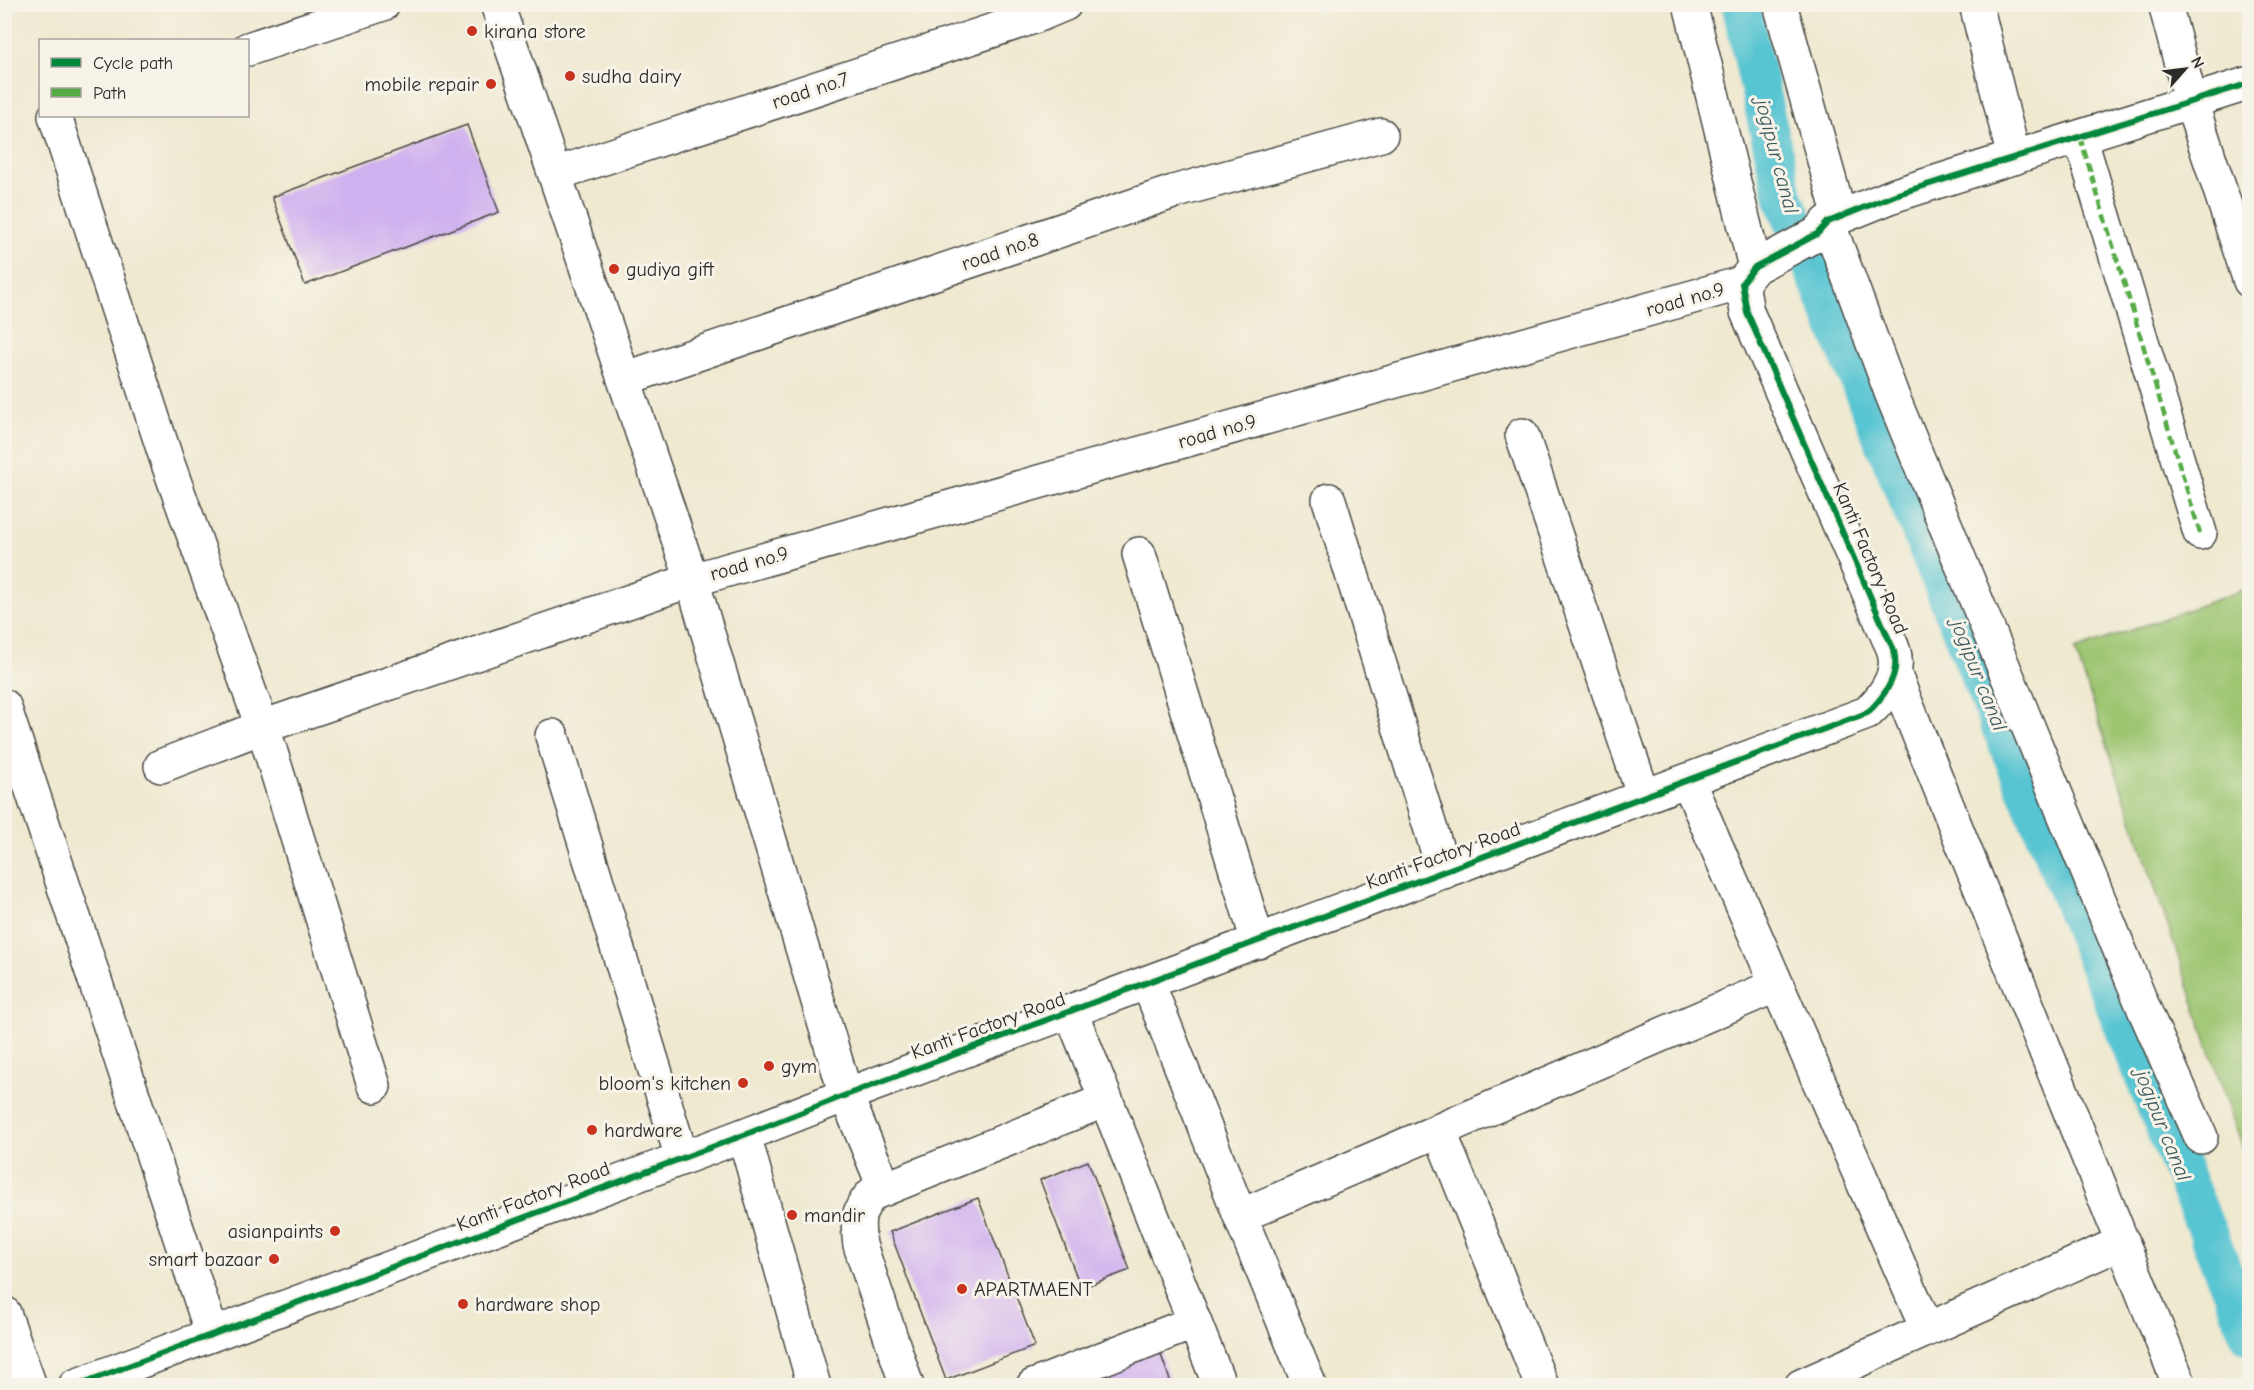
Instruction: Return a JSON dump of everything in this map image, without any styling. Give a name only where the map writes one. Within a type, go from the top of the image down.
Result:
[{"type":"street","points":[[249,49],[383,4]]},
{"type":"street","points":[[497,4],[692,580],[846,1095],[885,1189]]},
{"type":"street","name":"road no.7","points":[[555,174],[1023,21],[1065,4]]},
{"type":"street","name":"Kanti Factory Road","points":[[75,1386],[1867,713],[1882,699],[1894,673],[1896,658],[1747,312],[1755,269],[1690,4]]},
{"type":"street","points":[[1780,4],[1828,224],[1892,395],[2144,1009],[2201,1137]]},
{"type":"street","points":[[1976,4],[2014,158]]},
{"type":"street","points":[[2165,4],[2191,102],[2250,281]]},
{"type":"street","points":[[1755,269],[1828,224],[1895,195],[2250,83]]},
{"type":"street","points":[[55,117],[167,461],[262,727],[374,1086]]},
{"type":"street","name":"road no.8","points":[[624,379],[1173,192],[1381,135]]},
{"type":"street","points":[[2080,137],[2200,533]]},
{"type":"street","name":"road no.9","points":[[161,766],[262,727],[692,580],[1755,269]]},
{"type":"street","points":[[1522,435],[1644,797]]},
{"type":"street","points":[[1329,500],[1444,872]]},
{"type":"street","points":[[1139,554],[1257,942]]},
{"type":"street","points":[[1894,673],[2181,1386]]},
{"type":"street","points":[[4,706],[212,1334]]},
{"type":"street","points":[[552,736],[682,1158]]},
{"type":"street","points":[[1688,781],[1927,1329]]},
{"type":"street","points":[[1148,983],[1310,1386]]},
{"type":"street","points":[[1240,1216],[1777,984]]},
{"type":"street","points":[[1071,1012],[1220,1386]]},
{"type":"street","points":[[908,1386],[860,1245],[858,1224],[862,1205],[872,1194],[1106,1100]]},
{"type":"street","points":[[1439,1130],[1542,1386]]},
{"type":"street","points":[[744,1135],[814,1386]]},
{"type":"street","points":[[1801,1386],[2123,1242]]},
{"type":"street","points":[[4,1313],[30,1386]]},
{"type":"street","points":[[1033,1386],[1195,1322]]},
{"type":"green space","points":[[2250,588],[2249,1167],[2075,650]]},
{"type":"building","points":[[467,125],[499,212],[305,285],[272,197]]},
{"type":"building","points":[[1088,1161],[1130,1270],[1081,1288],[1040,1180]]},
{"type":"building","name":"APARTMAENT","points":[[978,1198],[1035,1346],[946,1380],[890,1232]]},
{"type":"building","points":[[1159,1349],[1172,1386],[1061,1386]]},
{"type":"waterway","name":"jogipur canal","points":[[1741,4],[1783,195],[2250,1336]]},
{"type":"marked path","points":[[2080,137],[2200,533]]},
{"type":"cycle path","points":[[75,1386],[1867,713],[1878,702],[1891,681],[1895,666],[1894,652],[1747,312],[1742,283],[1755,267],[1817,234],[1828,222],[1895,195],[2250,83]]},
{"type":"place","name":"kirana store","points":[[472,31]]},
{"type":"place","name":"sudha dairy","points":[[570,76]]},
{"type":"place","name":"mobile repair","points":[[491,84]]},
{"type":"place","name":"gudiya gift","points":[[614,269]]},
{"type":"place","name":"gym","points":[[769,1066]]},
{"type":"place","name":"bloom's kitchen","points":[[743,1083]]},
{"type":"place","name":"hardware","points":[[592,1130]]},
{"type":"place","name":"mandir","points":[[792,1215]]},
{"type":"place","name":"asianpaints","points":[[335,1231]]},
{"type":"place","name":"smart bazaar","points":[[274,1259]]},
{"type":"place","name":"APARTMAENT","points":[[962,1289]]},
{"type":"place","name":"hardware shop","points":[[463,1304]]}]
